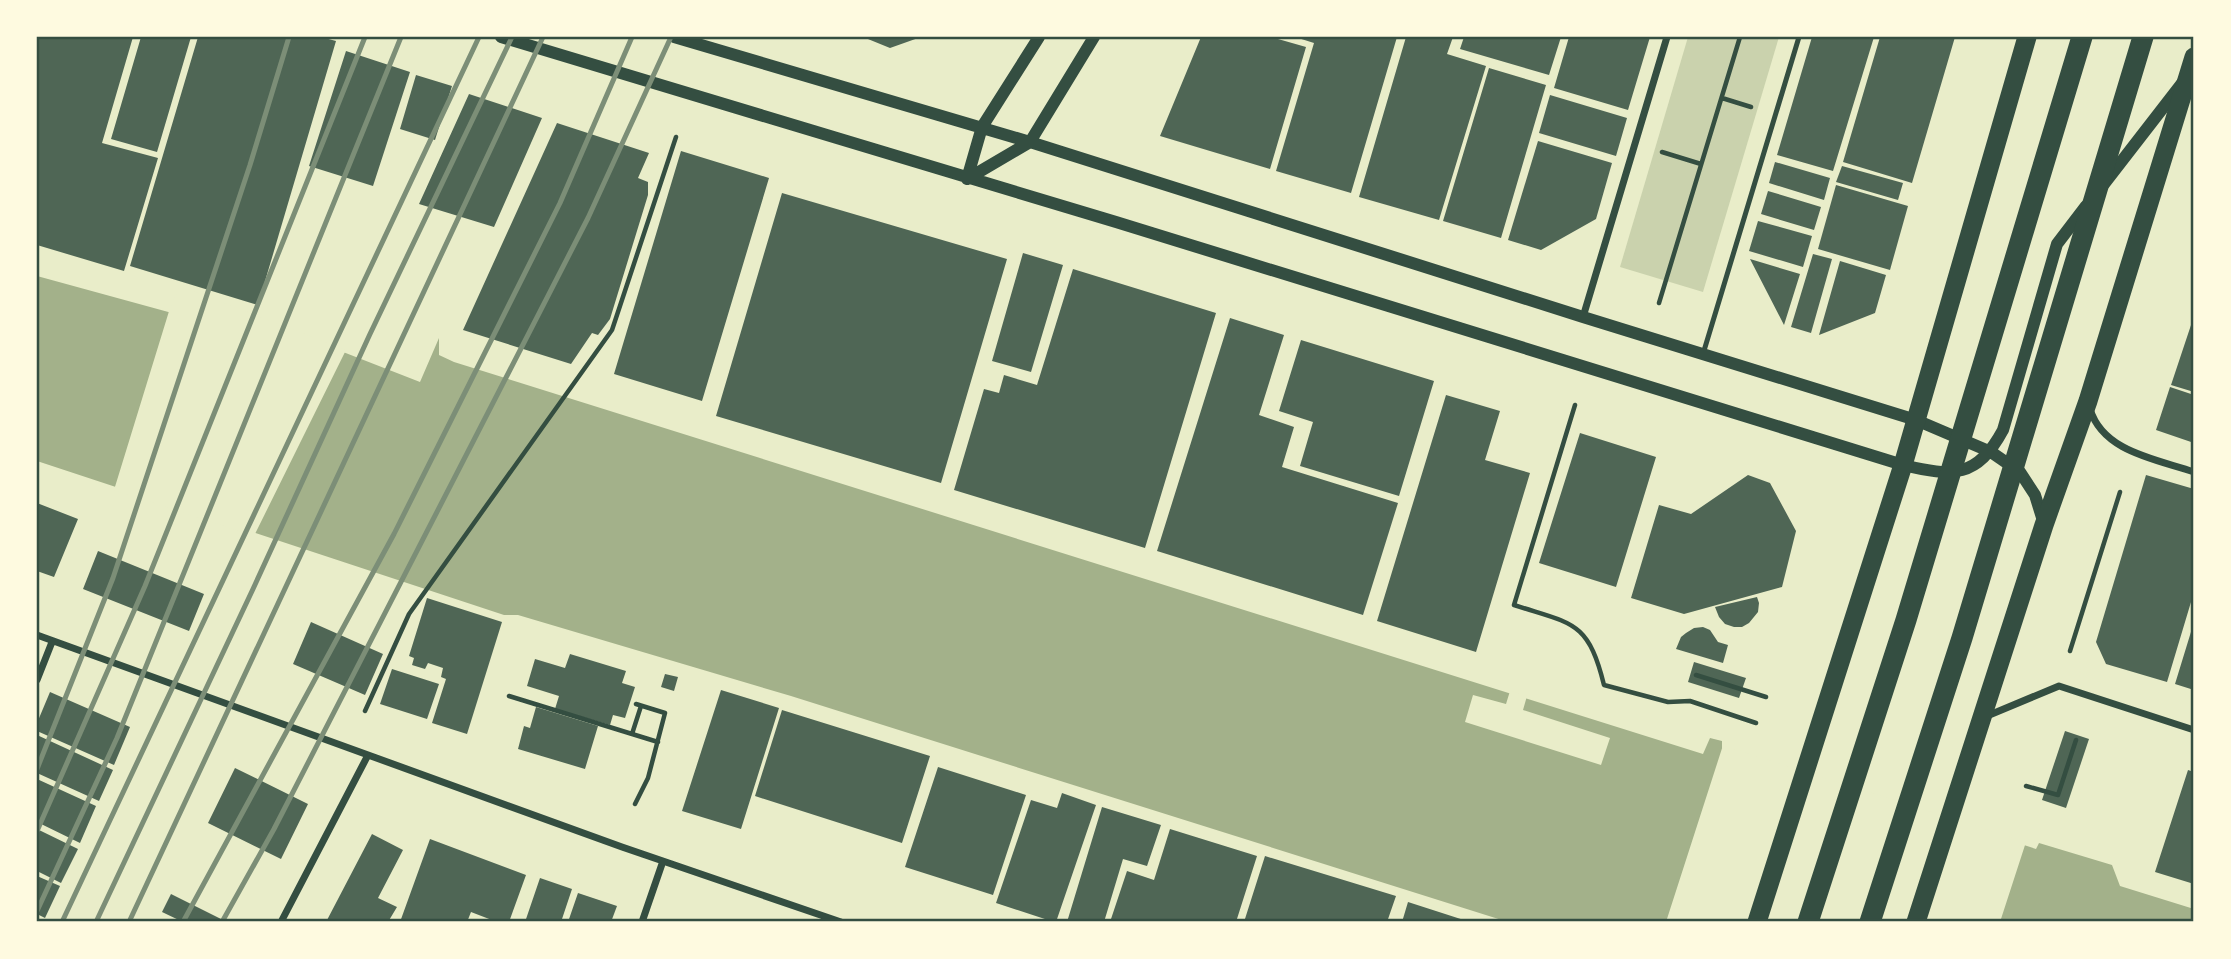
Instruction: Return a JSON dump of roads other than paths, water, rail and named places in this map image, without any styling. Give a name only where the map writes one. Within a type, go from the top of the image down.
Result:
[{"type":"highway","points":[[1757,922],[1903,465],[2027,37]]},
{"type":"highway","points":[[1808,922],[1902,634],[2082,37]]},
{"type":"highway","points":[[1870,922],[1958,651],[2143,37]]},
{"type":"highway","points":[[1916,922],[2044,524],[2088,401],[2193,68]]},
{"type":"street","points":[[501,37],[1116,222],[1903,465],[1935,472],[1967,470],[1991,452],[2003,430],[2057,244],[2193,68]]},
{"type":"street","points":[[674,37],[982,127],[1916,420],[1991,452],[2020,472],[2035,495],[2044,524]]},
{"type":"street","points":[[967,179],[982,127],[1039,37]]},
{"type":"street","points":[[967,179],[1030,142],[1094,37]]},
{"type":"street","points":[[1583,317],[1667,37]]},
{"type":"street","points":[[2088,401],[2094,423],[2110,441],[2133,452],[2194,472]]},
{"type":"street","points":[[37,635],[663,861],[841,922]]},
{"type":"street","points":[[37,680],[52,642]]},
{"type":"street","points":[[1984,717],[2059,687],[2194,730]]},
{"type":"street","points":[[281,922],[368,755]]},
{"type":"street","points":[[642,922],[663,861]]},
{"type":"lane","points":[[1703,354],[1799,37]]},
{"type":"railway","points":[[37,769],[113,578],[250,165],[289,37]]},
{"type":"railway","points":[[37,831],[145,586],[365,37]]},
{"type":"railway","points":[[37,911],[117,738],[401,37]]},
{"type":"railway","points":[[62,922],[479,37]]},
{"type":"railway","points":[[96,922],[370,334],[512,37]]},
{"type":"railway","points":[[129,922],[543,37]]},
{"type":"railway","points":[[183,922],[394,534],[560,203],[632,37]]},
{"type":"railway","points":[[222,922],[274,829],[588,218],[671,37]]}]
